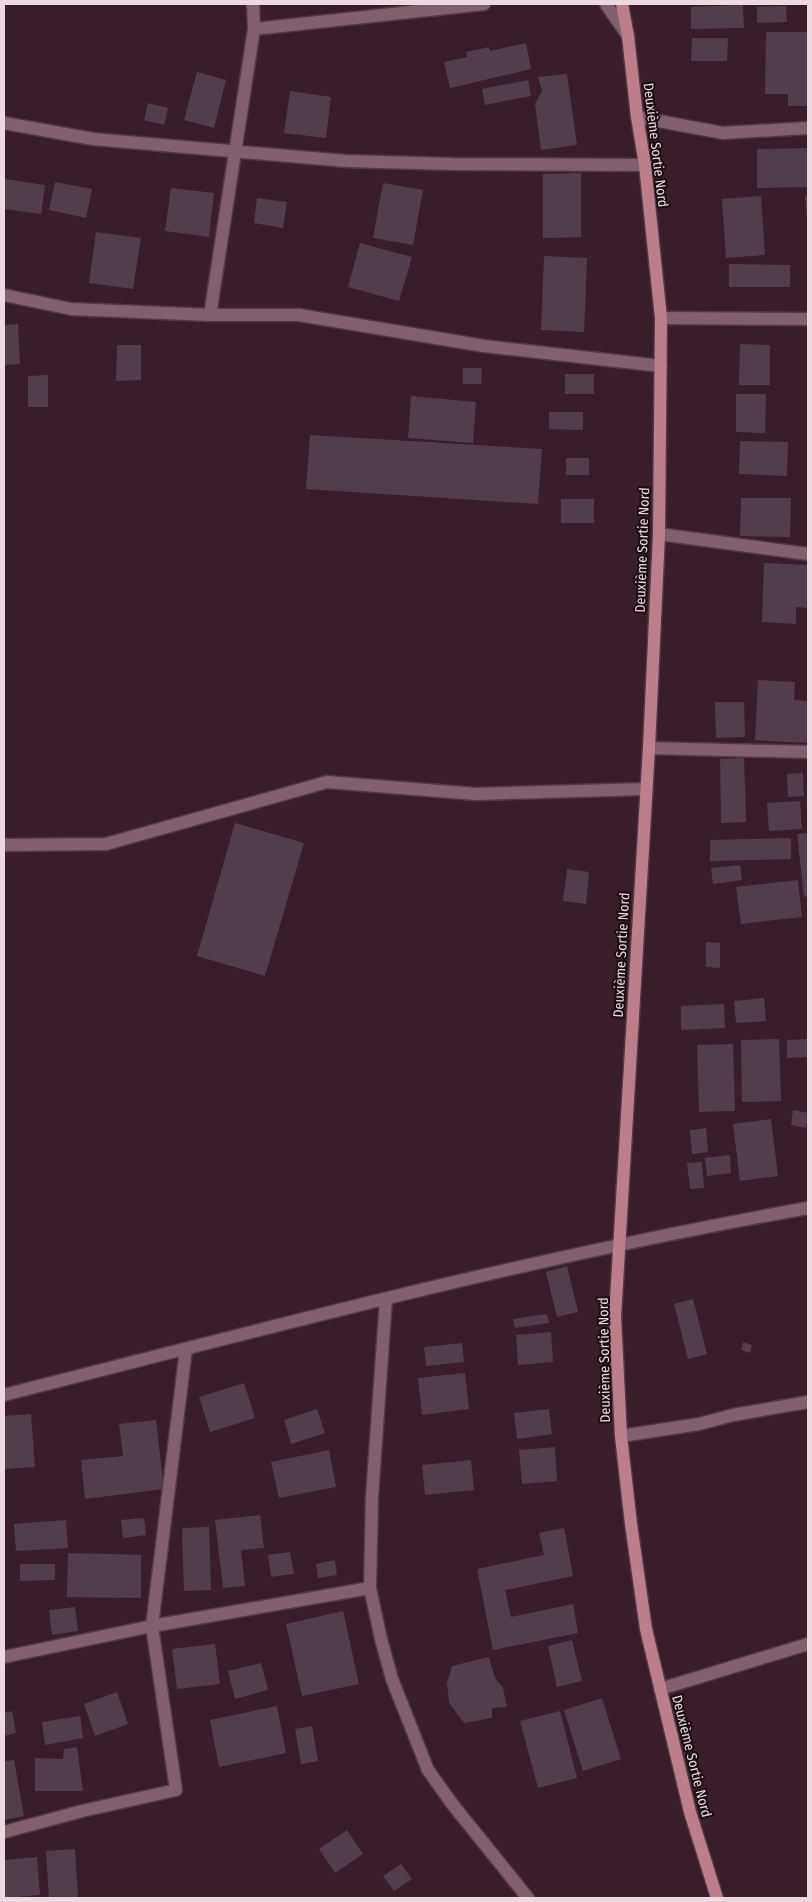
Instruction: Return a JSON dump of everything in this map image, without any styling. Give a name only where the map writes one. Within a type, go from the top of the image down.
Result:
[{"type":"main road","name":"Deuxième Sortie Nord","points":[[622,4],[645,165],[661,318],[661,366],[659,534],[649,748],[645,788],[615,1317],[621,1436],[646,1629],[690,1812],[718,1898]]},
{"type":"street","points":[[210,315],[254,29],[253,4]]},
{"type":"street","points":[[254,29],[484,4]]},
{"type":"street","points":[[606,4],[628,36]]},
{"type":"street","points":[[637,117],[723,133],[808,128]]},
{"type":"street","points":[[4,123],[93,139],[356,161],[452,164],[645,165]]},
{"type":"street","points":[[4,295],[71,309],[210,315],[299,315],[484,346],[661,366]]},
{"type":"street","points":[[661,318],[808,319]]},
{"type":"street","points":[[659,534],[808,554]]},
{"type":"street","points":[[649,748],[808,752]]},
{"type":"street","points":[[4,845],[106,844],[327,782],[476,794],[645,788]]},
{"type":"street","points":[[4,1395],[386,1298],[692,1229],[808,1208]]},
{"type":"street","points":[[386,1298],[372,1497],[370,1588],[392,1679],[428,1770],[453,1805],[528,1898]]},
{"type":"street","points":[[4,1832],[82,1811],[176,1790],[152,1626],[186,1349]]},
{"type":"street","points":[[621,1436],[699,1424],[733,1415],[808,1402]]},
{"type":"street","points":[[4,1657],[152,1626],[370,1588]]},
{"type":"street","points":[[660,1689],[808,1644]]},
{"type":"building","points":[[743,5],[744,28],[691,29],[691,7]]},
{"type":"building","points":[[786,6],[787,22],[757,23],[757,7]]},
{"type":"building","points":[[766,32],[808,32],[808,106],[788,106],[788,94],[765,94]]},
{"type":"building","points":[[692,38],[728,38],[727,61],[691,61]]},
{"type":"building","points":[[526,43],[531,69],[450,88],[444,62],[467,57],[466,52],[489,47],[490,51]]},
{"type":"building","points":[[197,72],[226,80],[214,128],[184,120]]},
{"type":"building","points":[[567,74],[577,145],[541,150],[535,104],[542,91],[538,77]]},
{"type":"building","points":[[528,80],[531,96],[485,105],[482,89]]},
{"type":"building","points":[[290,91],[331,97],[326,138],[284,133]]},
{"type":"building","points":[[148,103],[168,108],[164,125],[144,120]]},
{"type":"building","points":[[808,148],[808,187],[757,188],[757,149]]},
{"type":"building","points":[[581,173],[581,237],[543,238],[543,174]]},
{"type":"building","points":[[5,179],[45,185],[41,214],[4,209]]},
{"type":"building","points":[[55,182],[92,189],[86,218],[49,210]]},
{"type":"building","points":[[383,183],[423,190],[413,245],[373,238]]},
{"type":"building","points":[[171,188],[214,193],[209,237],[165,231]]},
{"type":"building","points":[[808,195],[808,217],[807,218],[805,196]]},
{"type":"building","points":[[761,196],[765,255],[726,258],[722,199]]},
{"type":"building","points":[[257,198],[287,202],[283,228],[254,223]]},
{"type":"building","points":[[96,232],[141,238],[133,289],[89,283]]},
{"type":"building","points":[[360,243],[412,257],[399,301],[348,287]]},
{"type":"building","points":[[544,256],[587,258],[584,332],[541,330]]},
{"type":"building","points":[[729,264],[790,265],[790,287],[729,287]]},
{"type":"building","points":[[18,324],[20,364],[4,365],[4,325]]},
{"type":"building","points":[[740,344],[770,345],[770,385],[739,385]]},
{"type":"building","points":[[117,345],[141,345],[141,380],[116,381]]},
{"type":"building","points":[[463,368],[482,368],[481,384],[463,384]]},
{"type":"building","points":[[565,374],[594,374],[594,394],[565,394]]},
{"type":"building","points":[[48,375],[48,407],[28,407],[28,376]]},
{"type":"building","points":[[736,394],[766,394],[765,433],[736,432]]},
{"type":"building","points":[[411,396],[476,402],[473,443],[408,438]]},
{"type":"building","points":[[549,412],[583,412],[583,430],[549,429]]},
{"type":"building","points":[[310,435],[542,449],[538,504],[306,489]]},
{"type":"building","points":[[740,441],[788,442],[787,476],[739,474]]},
{"type":"building","points":[[566,458],[589,458],[589,475],[566,475]]},
{"type":"building","points":[[741,498],[791,498],[790,537],[740,536]]},
{"type":"building","points":[[561,499],[594,499],[594,523],[561,523]]},
{"type":"building","points":[[764,563],[808,565],[808,608],[796,607],[796,624],[762,622]]},
{"type":"building","points":[[758,680],[795,682],[794,700],[808,701],[808,743],[755,740]]},
{"type":"building","points":[[715,702],[744,702],[745,737],[716,738]]},
{"type":"building","points":[[744,758],[746,822],[721,823],[720,759]]},
{"type":"building","points":[[803,773],[804,796],[788,797],[787,774]]},
{"type":"building","points":[[800,801],[802,829],[769,831],[767,803]]},
{"type":"building","points":[[235,823],[304,843],[265,976],[197,956]]},
{"type":"building","points":[[808,833],[808,896],[804,897],[797,834]]},
{"type":"building","points":[[791,838],[791,859],[710,861],[710,840]]},
{"type":"building","points":[[740,865],[742,880],[713,884],[711,868]]},
{"type":"building","points":[[567,869],[589,872],[586,904],[563,901]]},
{"type":"building","points":[[798,880],[802,917],[741,924],[736,887]]},
{"type":"building","points":[[706,942],[720,943],[720,968],[706,967]]},
{"type":"building","points":[[764,998],[766,1021],[736,1023],[734,1001]]},
{"type":"building","points":[[724,1004],[725,1028],[681,1030],[681,1006]]},
{"type":"building","points":[[779,1039],[781,1101],[742,1102],[741,1040]]},
{"type":"building","points":[[808,1039],[808,1057],[787,1058],[787,1040]]},
{"type":"building","points":[[733,1044],[735,1111],[699,1112],[697,1045]]},
{"type":"building","points":[[793,1110],[808,1113],[806,1128],[791,1125]]},
{"type":"building","points":[[771,1119],[778,1176],[740,1181],[733,1124]]},
{"type":"building","points":[[706,1128],[708,1152],[692,1154],[690,1130]]},
{"type":"building","points":[[730,1155],[731,1173],[707,1176],[705,1158]]},
{"type":"building","points":[[702,1162],[704,1188],[690,1189],[687,1163]]},
{"type":"building","points":[[567,1266],[578,1312],[557,1317],[546,1272]]},
{"type":"building","points":[[693,1299],[707,1354],[688,1359],[674,1304]]},
{"type":"building","points":[[547,1314],[549,1323],[515,1328],[513,1319]]},
{"type":"building","points":[[551,1332],[553,1362],[518,1365],[516,1335]]},
{"type":"building","points":[[743,1342],[752,1345],[750,1353],[741,1350]]},
{"type":"building","points":[[462,1343],[464,1362],[426,1366],[424,1347]]},
{"type":"building","points":[[465,1373],[469,1409],[422,1415],[418,1378]]},
{"type":"building","points":[[244,1383],[255,1418],[210,1432],[199,1397]]},
{"type":"building","points":[[317,1409],[325,1433],[291,1444],[284,1420]]},
{"type":"building","points":[[549,1409],[552,1434],[517,1439],[514,1413]]},
{"type":"building","points":[[31,1414],[35,1467],[4,1469],[4,1416]]},
{"type":"building","points":[[156,1420],[164,1489],[85,1499],[81,1460],[123,1456],[119,1424]]},
{"type":"building","points":[[555,1447],[557,1481],[522,1484],[519,1450]]},
{"type":"building","points":[[329,1450],[336,1487],[279,1498],[271,1462]]},
{"type":"building","points":[[471,1460],[474,1490],[425,1495],[422,1465]]},
{"type":"building","points":[[260,1515],[264,1548],[241,1550],[245,1586],[223,1588],[215,1520]]},
{"type":"building","points":[[144,1518],[146,1535],[123,1538],[121,1520]]},
{"type":"building","points":[[66,1520],[68,1548],[16,1551],[14,1524]]},
{"type":"building","points":[[209,1527],[211,1590],[184,1591],[182,1528]]},
{"type":"building","points":[[564,1528],[573,1576],[505,1590],[511,1617],[573,1604],[578,1633],[493,1650],[477,1569],[544,1555],[539,1533]]},
{"type":"building","points":[[290,1552],[294,1574],[271,1577],[268,1555]]},
{"type":"building","points":[[68,1553],[141,1555],[141,1598],[67,1597]]},
{"type":"building","points":[[335,1560],[337,1575],[318,1578],[316,1564]]},
{"type":"building","points":[[20,1564],[55,1564],[55,1580],[20,1581]]},
{"type":"building","points":[[75,1607],[78,1631],[52,1635],[49,1610]]},
{"type":"building","points":[[343,1611],[359,1684],[302,1696],[286,1624]]},
{"type":"building","points":[[572,1640],[582,1681],[557,1687],[548,1646]]},
{"type":"building","points":[[215,1644],[220,1684],[177,1689],[172,1649]]},
{"type":"building","points":[[489,1657],[495,1678],[503,1688],[507,1707],[492,1708],[492,1718],[464,1723],[449,1703],[447,1683],[452,1666]]},
{"type":"building","points":[[261,1663],[268,1690],[235,1699],[228,1671]]},
{"type":"building","points":[[117,1692],[128,1724],[95,1736],[84,1704]]},
{"type":"building","points":[[602,1698],[621,1759],[583,1771],[564,1710]]},
{"type":"building","points":[[277,1706],[286,1753],[219,1767],[210,1720]]},
{"type":"building","points":[[12,1711],[16,1733],[4,1736],[4,1713]]},
{"type":"building","points":[[560,1711],[577,1778],[538,1788],[520,1721]]},
{"type":"building","points":[[80,1716],[83,1738],[45,1745],[42,1722]]},
{"type":"building","points":[[312,1726],[318,1761],[301,1764],[295,1729]]},
{"type":"building","points":[[77,1747],[83,1791],[35,1791],[35,1758],[63,1759],[64,1749]]},
{"type":"building","points":[[14,1760],[24,1816],[4,1820],[4,1761]]},
{"type":"building","points":[[347,1830],[363,1854],[335,1873],[319,1849]]},
{"type":"building","points":[[75,1849],[78,1898],[49,1898],[46,1851]]},
{"type":"building","points":[[37,1857],[40,1895],[4,1898],[4,1860]]},
{"type":"building","points":[[401,1864],[412,1879],[394,1891],[383,1876]]}]
